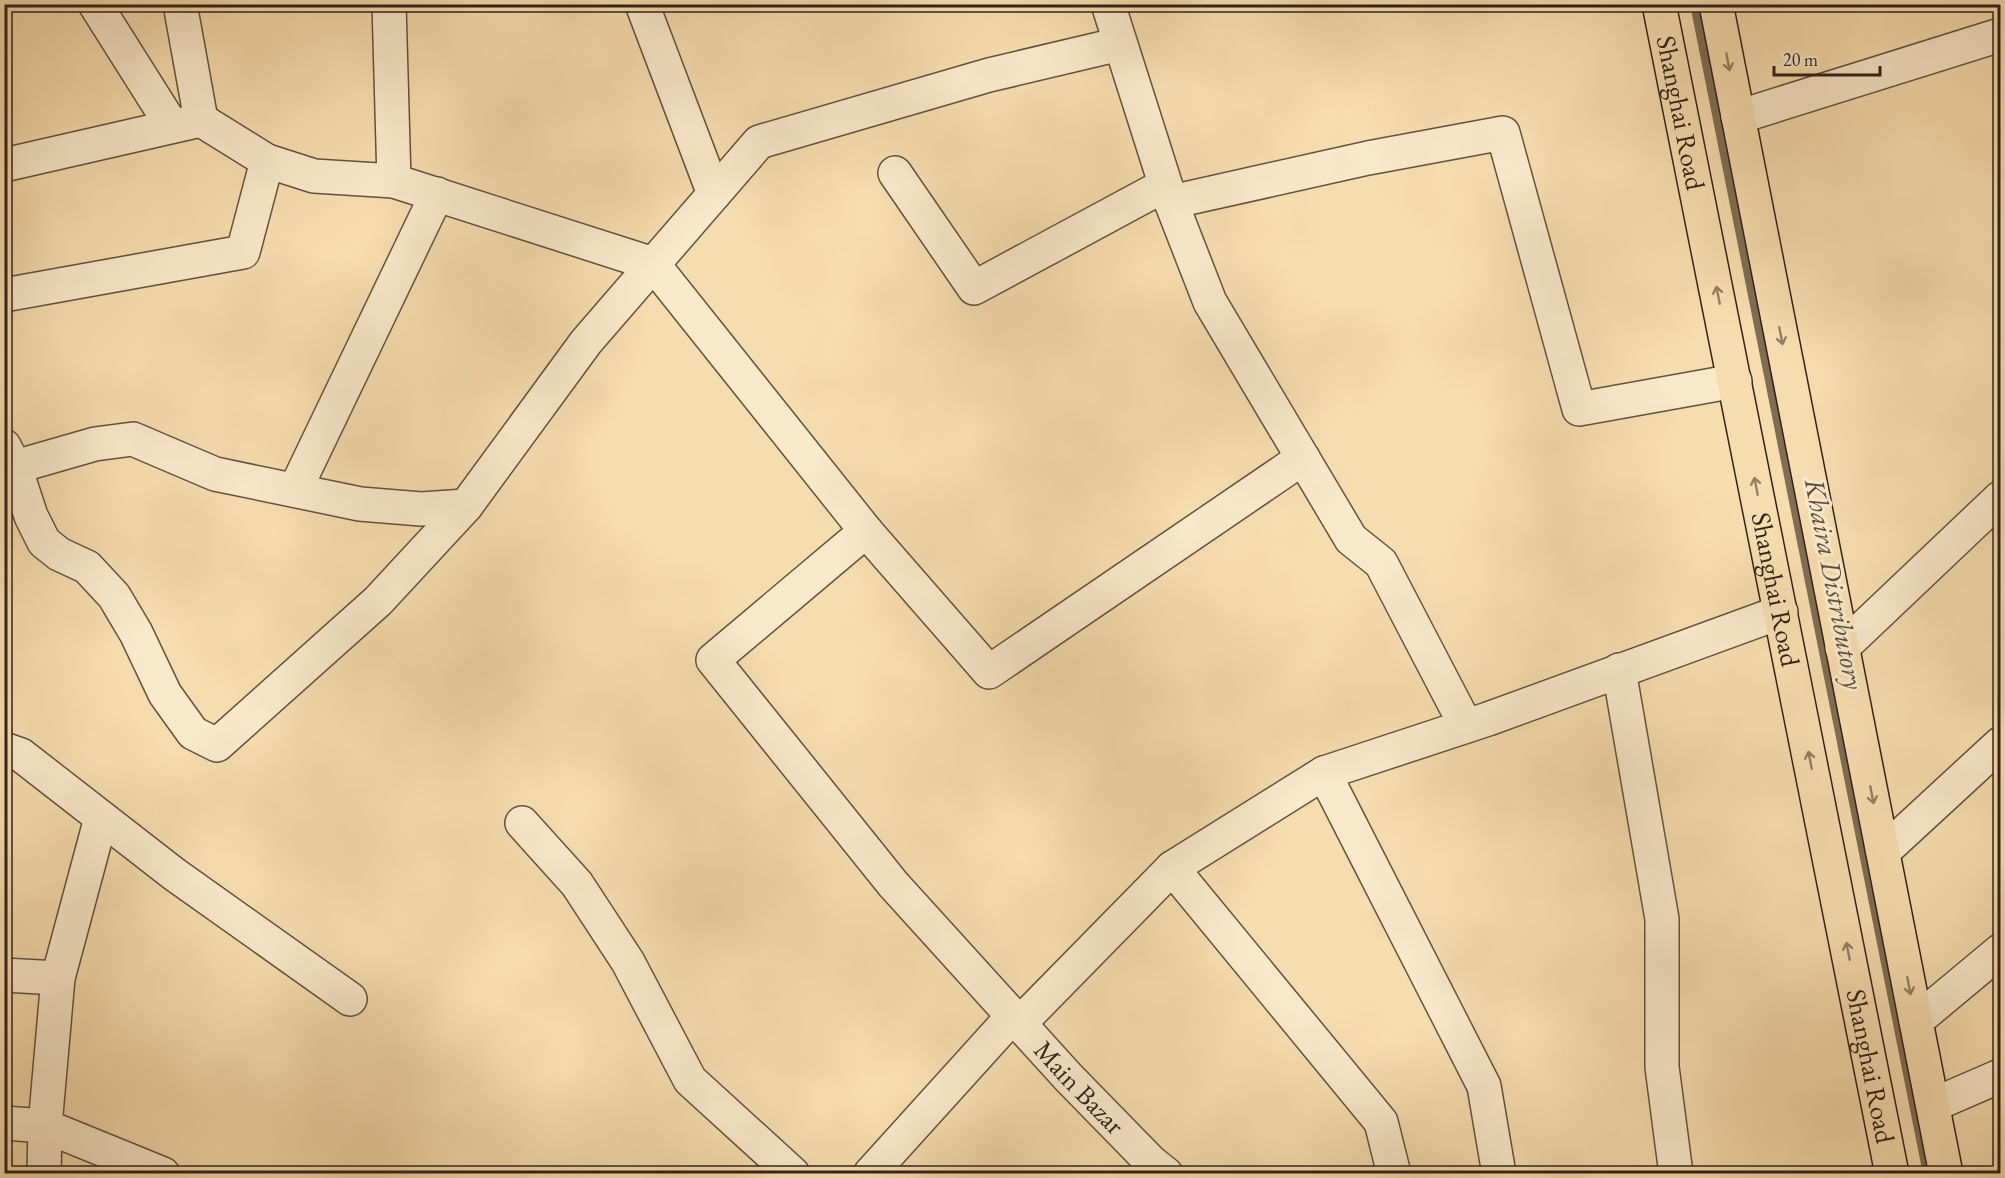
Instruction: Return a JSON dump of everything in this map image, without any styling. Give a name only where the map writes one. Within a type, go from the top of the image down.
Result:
[{"type":"main road","name":"Shanghai Road","points":[[1659,4],[1892,1173]]},
{"type":"main road","name":"Shanghai Road","points":[[1716,4],[1946,1173]]},
{"type":"street","points":[[95,4],[186,123],[267,161],[314,176],[394,181],[653,264],[866,531],[989,672],[1303,458]]},
{"type":"street","points":[[180,4],[186,123]]},
{"type":"street","points":[[389,4],[394,181]]},
{"type":"street","points":[[642,4],[714,194]]},
{"type":"street","points":[[1108,4],[1168,193],[1210,302],[1351,539],[1381,563],[1466,726]]},
{"type":"street","points":[[1738,117],[2001,35]]},
{"type":"street","points":[[466,506],[421,509],[360,504],[215,474],[133,439],[10,457],[31,516],[44,542],[59,554],[87,567],[114,596],[136,633],[165,694],[193,733],[217,745],[378,601],[466,506],[586,342],[759,142],[989,75],[1120,44]]},
{"type":"street","points":[[4,165],[186,123]]},
{"type":"street","points":[[895,173],[974,288],[1168,193],[1503,133],[1579,409],[1735,381]]},
{"type":"street","points":[[4,296],[243,252],[267,161]]},
{"type":"street","points":[[295,490],[437,194]]},
{"type":"street","points":[[1842,648],[2001,498]]},
{"type":"street","name":"Main Bazar","points":[[866,531],[713,660],[893,884],[1101,1111],[1151,1162],[1166,1173]]},
{"type":"street","points":[[870,1173],[1017,1019],[1172,868],[1324,773],[1466,726],[1781,612]]},
{"type":"street","points":[[1619,670],[1662,920],[1662,1067],[1676,1173]]},
{"type":"street","points":[[1883,852],[2001,744]]},
{"type":"street","points":[[4,749],[21,754],[174,874],[350,999]]},
{"type":"street","points":[[1324,773],[1484,1086],[1499,1173]]},
{"type":"street","points":[[44,1173],[45,1126],[58,978],[101,818]]},
{"type":"street","points":[[522,823],[584,894],[628,962],[690,1080],[793,1173]]},
{"type":"street","points":[[1172,868],[1381,1122],[1394,1173]]},
{"type":"street","points":[[1916,1021],[2001,951]]},
{"type":"street","points":[[4,975],[58,978]]},
{"type":"street","points":[[1933,1105],[2001,1076]]},
{"type":"street","points":[[4,1123],[45,1126],[163,1173]]},
{"type":"waterway","name":"Khaira Distributory","points":[[1695,4],[1928,1174]]}]
